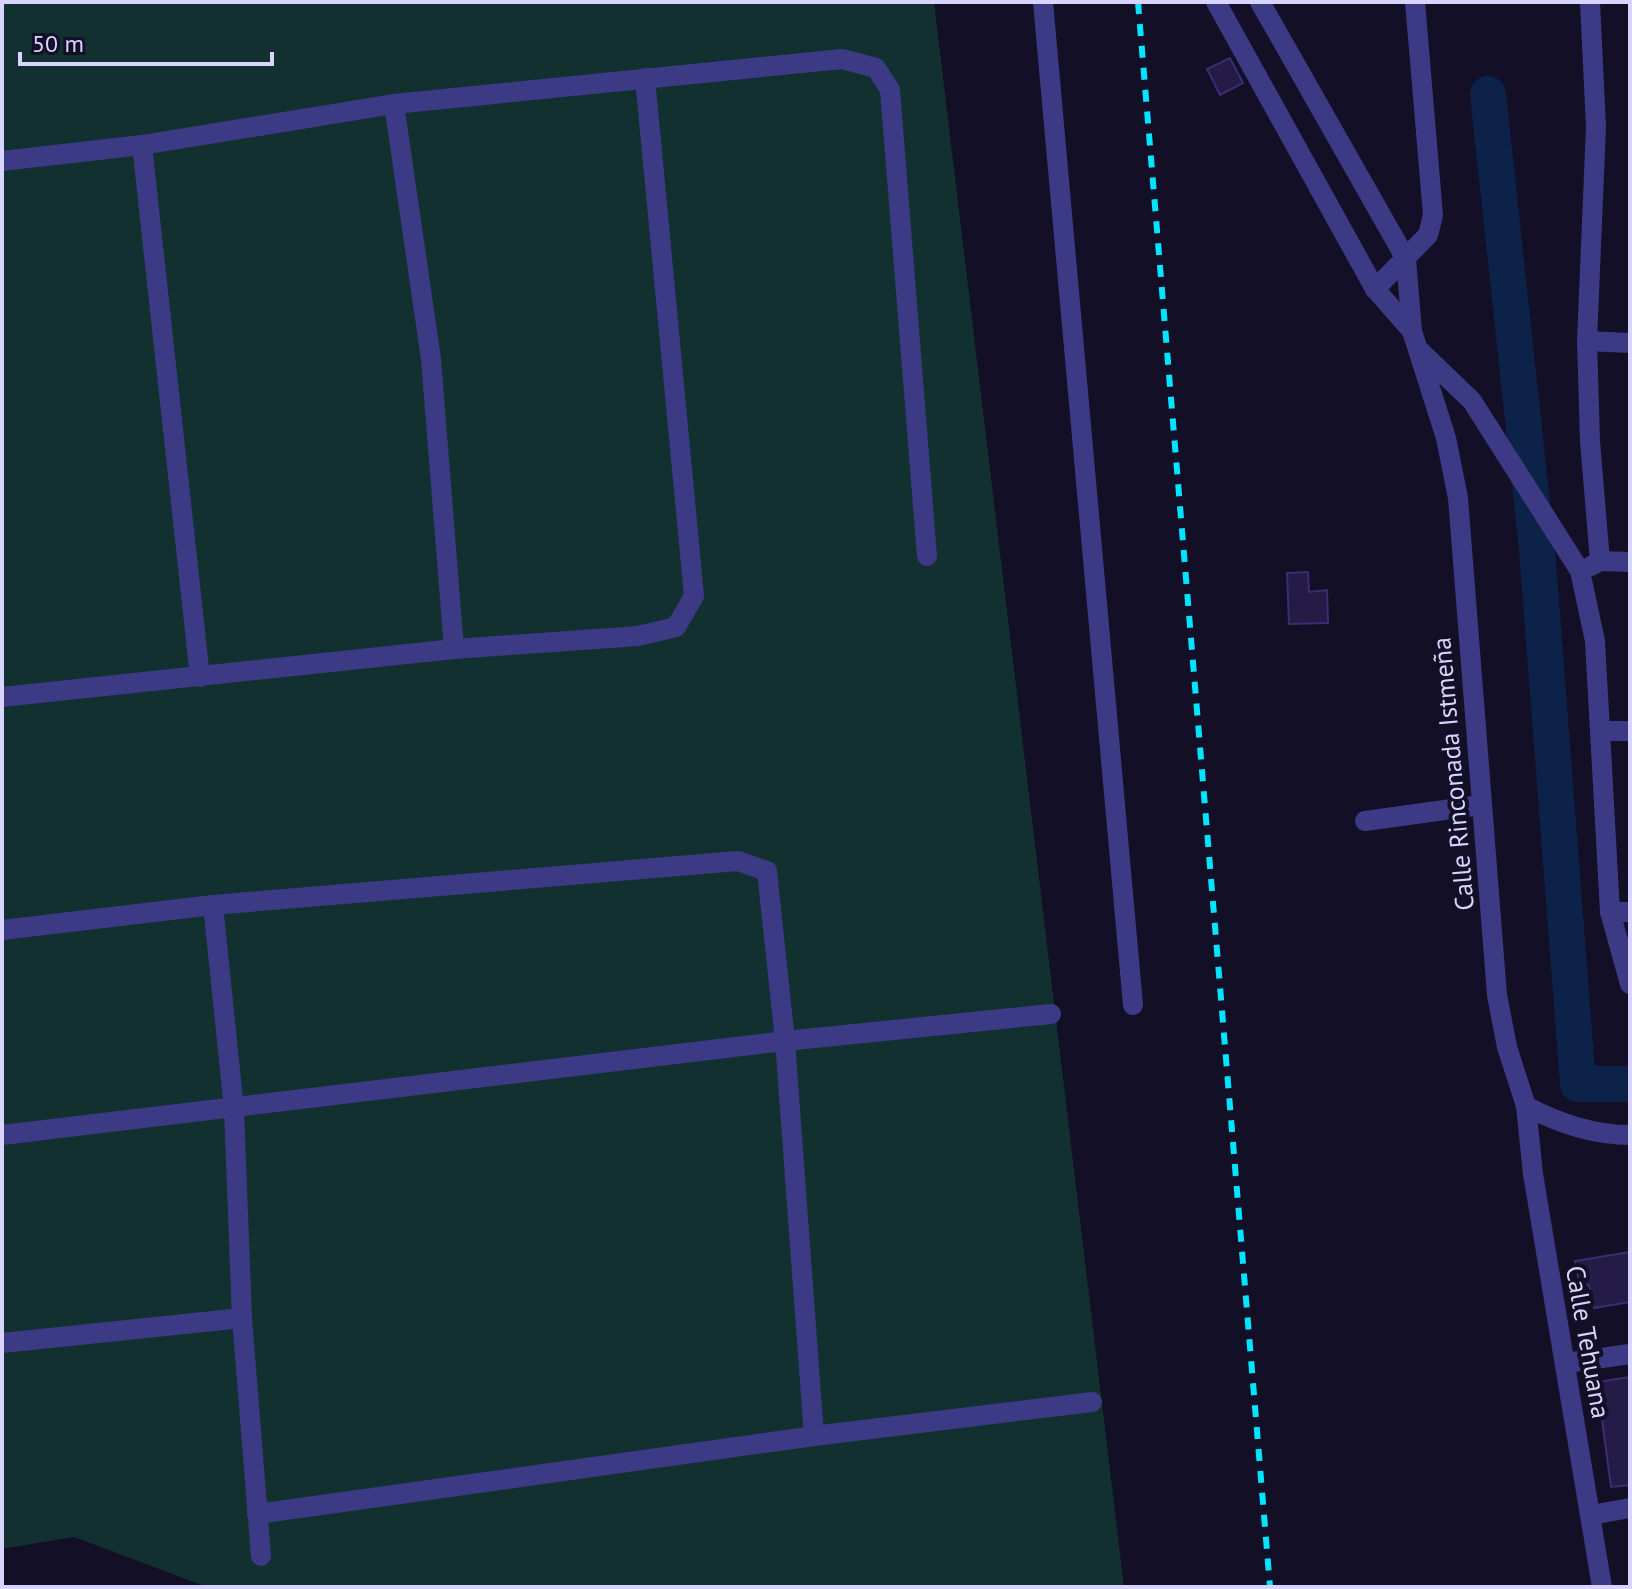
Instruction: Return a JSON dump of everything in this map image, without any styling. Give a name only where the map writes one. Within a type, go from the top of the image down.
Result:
[{"type":"street","points":[[1043,2],[1133,1005]]},
{"type":"street","points":[[1216,2],[1375,289],[1415,340],[1472,401],[1562,538],[1580,571],[1595,641],[1601,731],[1630,984]]},
{"type":"street","points":[[1260,2],[1406,259],[1415,340]]},
{"type":"street","points":[[1375,289],[1428,235],[1433,215],[1415,2]]},
{"type":"street","points":[[1590,2],[1596,127],[1587,341],[1590,441],[1600,561]]},
{"type":"street","points":[[2,161],[142,145],[394,104],[842,59],[876,68],[890,90],[927,556]]},
{"type":"street","points":[[2,697],[454,649],[638,636],[676,627],[694,596],[645,78]]},
{"type":"street","points":[[394,104],[414,224],[431,359],[454,649]]},
{"type":"street","points":[[142,145],[200,677]]},
{"type":"street","name":"Calle Rinconada Istmeña","points":[[1415,340],[1446,438],[1458,498],[1497,995],[1507,1047],[1526,1106]]},
{"type":"street","points":[[1587,341],[1630,343]]},
{"type":"street","points":[[1580,571],[1600,561],[1630,562]]},
{"type":"street","points":[[1601,731],[1630,731]]},
{"type":"street","points":[[1365,821],[1481,805]]},
{"type":"street","points":[[2,930],[213,905],[738,861],[767,871],[785,1041],[814,1436]]},
{"type":"street","points":[[213,905],[234,1109],[242,1318],[261,1556]]},
{"type":"street","points":[[2,1135],[785,1041],[1051,1014]]},
{"type":"street","points":[[1526,1106],[1554,1121],[1608,1135],[1630,1135]]},
{"type":"street","name":"Calle Tehuana","points":[[1526,1106],[1533,1174],[1602,1587]]},
{"type":"street","points":[[2,1343],[242,1318]]},
{"type":"street","points":[[1566,1363],[1630,1354]]},
{"type":"street","points":[[257,1514],[814,1436],[1092,1402]]},
{"type":"street","points":[[1591,1515],[1630,1508]]},
{"type":"green space","points":[[2,2],[934,2],[1124,1587],[207,1587],[74,1537],[2,1549]]},
{"type":"building","points":[[1230,58],[1243,83],[1220,95],[1207,69]]},
{"type":"building","points":[[1308,572],[1309,592],[1327,590],[1328,623],[1289,624],[1287,573]]},
{"type":"building","points":[[1630,1252],[1630,1302],[1594,1308],[1589,1285],[1580,1286],[1575,1261]]},
{"type":"building","points":[[1630,1377],[1630,1485],[1611,1487],[1597,1382]]},
{"type":"waterway","points":[[1488,94],[1537,550],[1578,1084],[1630,1084]]},
{"type":"railway","points":[[1138,2],[1270,1587]]}]
